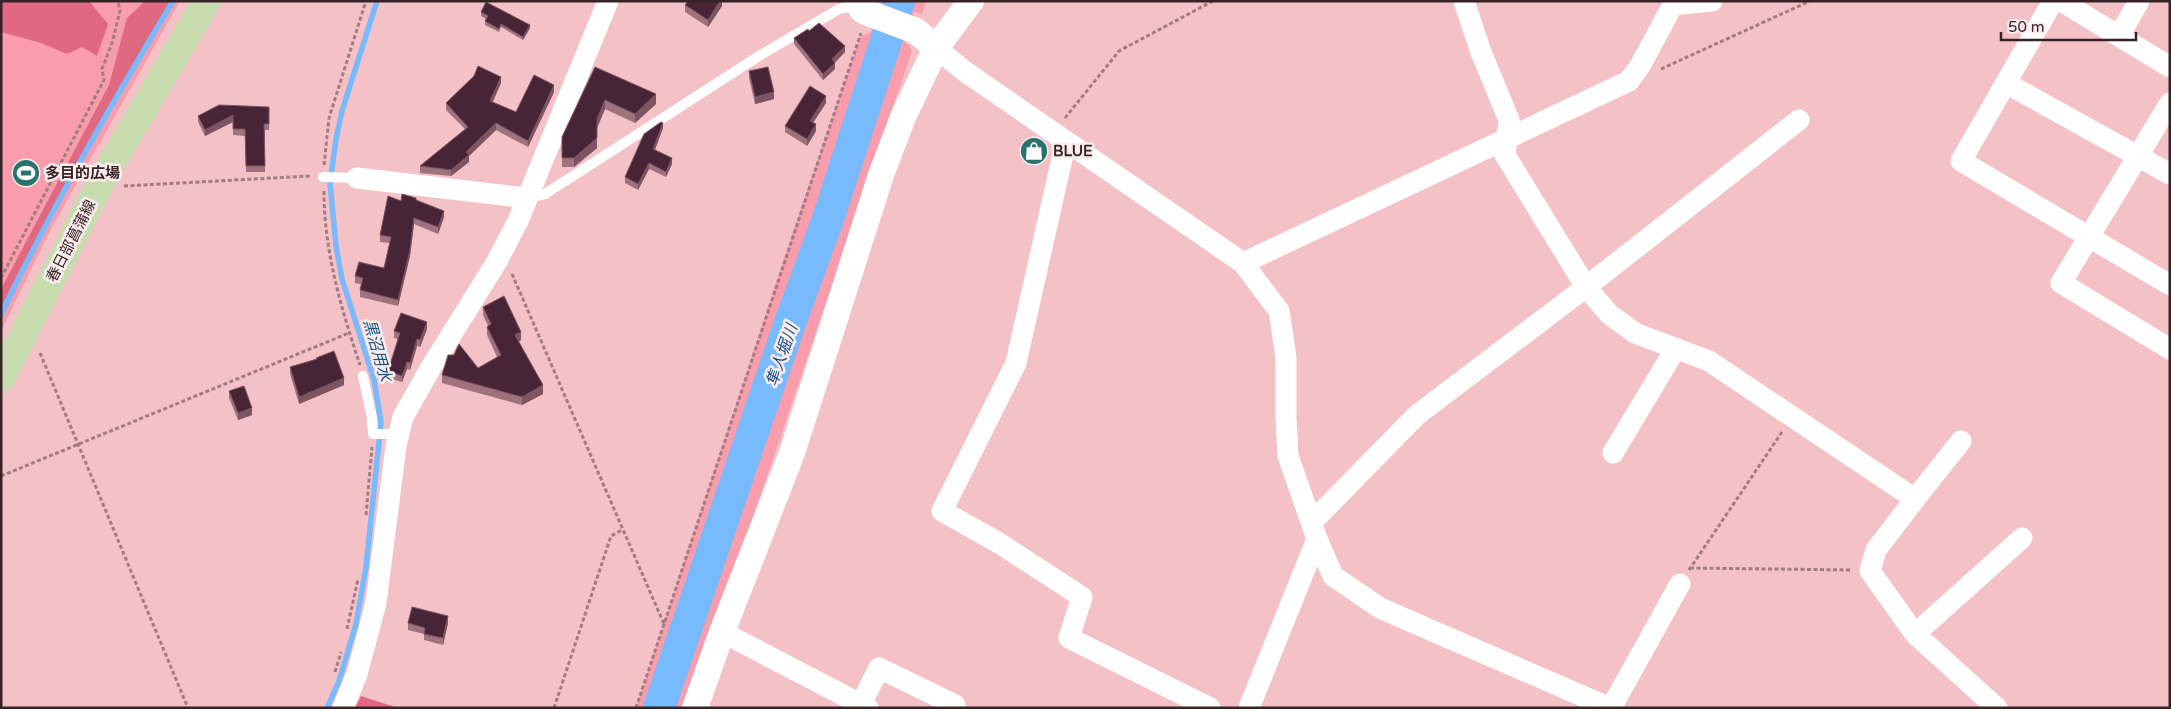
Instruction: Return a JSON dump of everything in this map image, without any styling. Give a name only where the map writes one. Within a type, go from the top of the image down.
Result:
[{"type":"main road","name":"春日部菖蒲線","points":[[1,380],[25,329],[103,178],[207,1]]},
{"type":"street","points":[[343,708],[357,674],[376,603],[384,434],[403,417],[430,369],[496,263],[527,198],[608,1]]},
{"type":"street","points":[[695,708],[722,632],[792,453],[881,175],[903,118],[936,48],[972,1]]},
{"type":"street","points":[[1464,1],[1481,52],[1509,120],[1505,155],[1586,287],[1609,314],[1635,333],[1709,361],[1915,499]]},
{"type":"street","points":[[1244,263],[1630,81],[1640,66],[1673,3],[1712,1]]},
{"type":"street","points":[[2053,1],[1961,161],[2170,285]]},
{"type":"street","points":[[2061,1],[2170,67]]},
{"type":"street","points":[[2119,36],[2139,1]]},
{"type":"street","points":[[864,8],[916,31],[967,73],[1244,263],[1279,311],[1286,357],[1288,456],[1314,530],[1333,576],[1380,608],[1610,708],[1685,576]]},
{"type":"street","points":[[2006,83],[2170,174]]},
{"type":"street","points":[[2170,103],[2061,283],[2170,349]]},
{"type":"street","points":[[1249,708],[1314,530],[1417,415],[1586,287],[1799,120]]},
{"type":"street","points":[[1060,136],[1016,363],[942,511],[999,543],[1082,597],[1069,638],[1210,708]]},
{"type":"street","points":[[348,177],[527,198]]},
{"type":"street","points":[[1614,453],[1676,348]]},
{"type":"street","points":[[1961,441],[1876,550],[1870,571],[1915,634],[1997,708]]},
{"type":"street","points":[[1915,634],[2022,538]]},
{"type":"street","points":[[722,632],[865,706],[879,668],[955,705],[953,708]]},
{"type":"lane","points":[[527,198],[545,194],[751,61],[839,9],[864,8]]},
{"type":"lane","points":[[325,177],[348,177]]},
{"type":"lane","points":[[363,376],[372,418],[384,434]]},
{"type":"path","points":[[1,278],[104,80],[102,69],[112,43],[120,10],[118,1]]},
{"type":"path","points":[[1060,136],[1119,51],[1213,1]]},
{"type":"path","points":[[1630,81],[1642,78],[1810,1]]},
{"type":"path","points":[[636,708],[799,213],[861,35],[864,8]]},
{"type":"path","points":[[117,184],[126,186],[325,177]]},
{"type":"path","points":[[496,263],[510,268],[664,624]]},
{"type":"path","points":[[25,329],[35,340],[188,708]]},
{"type":"path","points":[[1,476],[349,333]]},
{"type":"path","points":[[1685,576],[1792,417]]},
{"type":"path","points":[[365,520],[384,434]]},
{"type":"path","points":[[554,708],[611,536],[622,530]]},
{"type":"path","points":[[1685,576],[1870,571]]},
{"type":"path","points":[[346,632],[359,573]]},
{"type":"path","points":[[333,679],[341,651]]},
{"type":"shaded area","points":[[1,1],[180,1],[52,227],[1,331]]},
{"type":"shaded area","points":[[1,1],[89,1],[108,24],[97,56],[82,47],[67,54],[41,43],[1,32]]},
{"type":"shaded area","points":[[145,1],[170,1],[21,267],[1,308],[1,289],[109,85],[127,18]]},
{"type":"shaded area","points":[[882,1],[892,1],[806,242],[650,708],[636,708],[799,213],[861,35],[870,32],[874,28]]},
{"type":"shaded area","points":[[911,1],[926,1],[922,14],[914,12],[905,43],[909,45],[912,51],[688,708],[669,708],[711,598]]},
{"type":"shaded area","points":[[361,696],[398,708],[355,708]]},
{"type":"building","points":[[688,1],[720,1],[708,20],[685,5]]},
{"type":"building","points":[[486,2],[530,25],[523,37],[501,24],[499,29],[485,21],[488,16],[481,12]]},
{"type":"building","points":[[819,23],[845,46],[832,59],[835,63],[823,74],[794,38],[808,29],[809,31]]},
{"type":"building","points":[[478,66],[501,77],[490,101],[516,112],[534,75],[554,85],[528,141],[496,123],[466,152],[469,155],[451,170],[420,166],[468,127],[446,103],[474,76]]},
{"type":"building","points":[[595,67],[656,94],[635,114],[605,100],[597,119],[597,138],[574,158],[562,158],[562,137]]},
{"type":"building","points":[[768,67],[774,92],[755,97],[749,71]]},
{"type":"building","points":[[810,86],[826,96],[810,121],[816,124],[807,139],[785,126]]},
{"type":"building","points":[[219,105],[269,107],[269,124],[264,124],[265,166],[246,166],[245,129],[233,129],[233,115],[205,130],[198,116]]},
{"type":"building","points":[[661,122],[663,123],[653,149],[672,158],[666,172],[649,163],[638,184],[625,177],[644,134]]},
{"type":"building","points":[[402,194],[416,198],[416,200],[444,211],[438,227],[414,218],[410,250],[398,300],[360,290],[363,278],[355,276],[359,262],[384,268],[391,237],[380,235],[388,196],[401,201]]},
{"type":"building","points":[[504,296],[521,332],[515,335],[543,385],[522,397],[442,375],[448,355],[454,355],[459,344],[478,368],[501,355],[487,327],[491,324],[483,307]]},
{"type":"building","points":[[401,313],[427,322],[420,340],[417,339],[410,363],[407,362],[402,376],[388,371],[400,333],[394,331]]},
{"type":"building","points":[[334,351],[344,378],[299,397],[290,367],[317,359]]},
{"type":"building","points":[[244,386],[252,408],[238,413],[229,391]]},
{"type":"building","points":[[412,607],[448,616],[443,638],[424,634],[425,628],[408,623]]},
{"type":"waterway","points":[[1,315],[83,156],[173,1]]},
{"type":"waterway","name":"黒沼用水","points":[[327,708],[339,681],[356,624],[366,567],[381,423],[374,380],[342,279],[336,246],[330,183],[342,111],[377,1]]},
{"type":"waterway","name":"隼人堀川","points":[[659,708],[790,323],[828,219],[899,1]]},
{"type":"place","name":"BLUE","points":[[1034,151]]},
{"type":"place","name":"多目的広場","points":[[26,173]]}]
